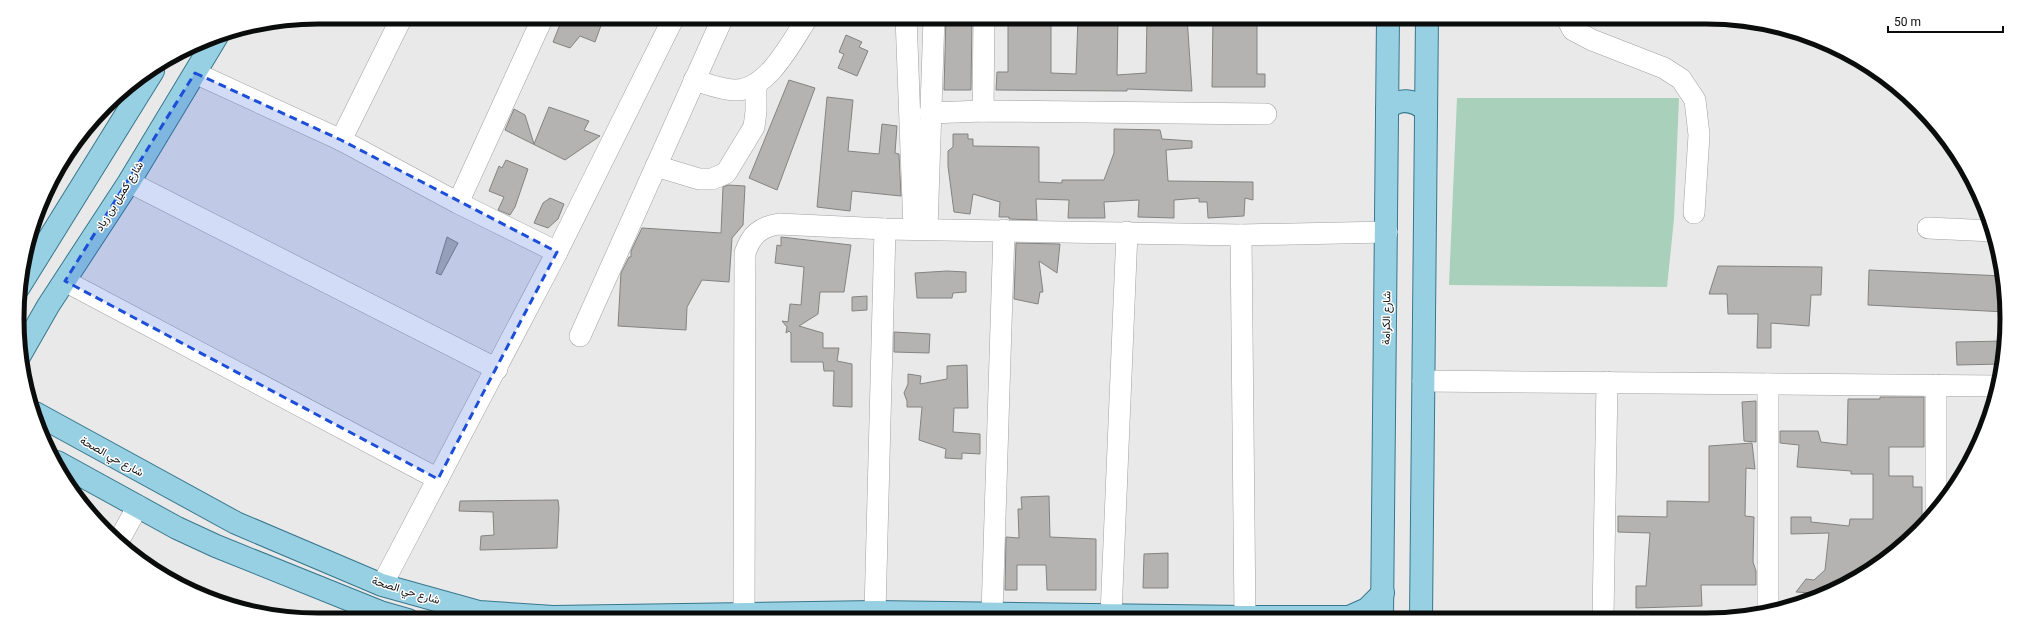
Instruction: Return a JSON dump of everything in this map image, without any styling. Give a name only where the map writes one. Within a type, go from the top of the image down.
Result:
[{"type":"main road","name":"شارع الكرامة","points":[[1382,613],[1388,24]]},
{"type":"main road","points":[[1421,613],[1427,24]]},
{"type":"main road","name":"شارع كميل بن زياد","points":[[26,345],[65,281],[129,182],[212,44]]},
{"type":"main road","points":[[28,272],[148,79]]},
{"type":"main road","points":[[1387,109],[1392,105],[1406,101],[1420,105],[1426,110]]},
{"type":"main road","name":"شارع حي الصحة","points":[[41,416],[194,502],[236,523],[382,585],[479,612],[494,613]]},
{"type":"main road","points":[[62,465],[177,528],[216,546],[384,613]]},
{"type":"main road","points":[[177,528],[189,527],[194,524],[198,513],[194,502]]},
{"type":"main road","points":[[216,546],[213,540],[213,533],[217,527],[222,523],[236,523]]},
{"type":"main road","name":"شارع حي الصحة","points":[[1358,613],[1367,609],[1383,593]]},
{"type":"main road","name":"شارع حي الصحة","points":[[744,613],[888,613]]},
{"type":"street","points":[[341,140],[399,24]]},
{"type":"street","points":[[458,203],[540,24]]},
{"type":"street","points":[[382,585],[557,252],[671,24]]},
{"type":"street","points":[[580,336],[719,24]]},
{"type":"street","points":[[694,80],[724,89],[738,90],[756,85],[767,77],[803,24]]},
{"type":"street","points":[[906,24],[920,229]]},
{"type":"street","points":[[920,229],[930,113],[934,24]]},
{"type":"street","points":[[983,111],[984,24]]},
{"type":"street","points":[[1570,24],[1573,30],[1592,40],[1664,68],[1681,79],[1696,100],[1699,135],[1694,213]]},
{"type":"street","points":[[195,73],[341,140],[458,203],[557,252]]},
{"type":"street","points":[[656,166],[699,179],[712,179],[726,173],[754,127],[756,111],[756,85]]},
{"type":"street","points":[[930,113],[983,111],[1266,114]]},
{"type":"street","points":[[129,182],[496,369]]},
{"type":"street","points":[[744,613],[744,265],[748,241],[756,232],[767,226],[779,224],[885,229],[1241,235],[1387,232]]},
{"type":"street","points":[[1928,228],[1986,231]]},
{"type":"street","points":[[876,612],[885,229]]},
{"type":"street","points":[[992,613],[1004,230]]},
{"type":"street","points":[[1111,613],[1127,232]]},
{"type":"street","points":[[1241,235],[1245,613]]},
{"type":"street","points":[[65,281],[438,478]]},
{"type":"street","points":[[1423,380],[1992,386]]},
{"type":"street","points":[[1603,613],[1607,382]]},
{"type":"street","points":[[1768,384],[1768,606]]},
{"type":"street","points":[[1936,385],[1936,502]]},
{"type":"street","points":[[121,537],[138,506]]},
{"type":"highlighted area","points":[[195,73],[341,140],[557,252],[438,479],[65,281]]},
{"type":"green space","points":[[1457,98],[1679,98],[1674,219],[1667,287],[1449,285]]},
{"type":"building","points":[[560,24],[602,24],[595,42],[580,36],[570,48],[553,42]]},
{"type":"building","points":[[946,24],[972,24],[971,90],[944,90]]},
{"type":"building","points":[[1008,24],[1051,24],[1051,73],[1076,74],[1078,24],[1118,24],[1117,75],[1146,73],[1147,24],[1187,24],[1192,91],[1127,89],[1127,91],[996,90],[997,72],[1008,72]]},
{"type":"building","points":[[1213,24],[1257,24],[1257,74],[1265,74],[1265,87],[1212,87]]},
{"type":"building","points":[[846,35],[862,42],[859,47],[868,51],[857,76],[838,68],[844,54],[839,52]]},
{"type":"building","points":[[789,80],[815,88],[777,190],[749,178]]},
{"type":"building","points":[[827,97],[853,100],[848,151],[879,154],[882,124],[897,126],[895,153],[899,154],[901,196],[852,191],[850,211],[817,207]]},
{"type":"building","points":[[549,107],[589,121],[584,130],[600,136],[565,160],[505,130],[514,109],[525,115],[534,144]]},
{"type":"building","points":[[1114,129],[1160,130],[1162,139],[1192,141],[1192,148],[1166,150],[1168,181],[1253,182],[1253,200],[1245,198],[1244,216],[1208,218],[1207,202],[1199,202],[1199,198],[1174,200],[1174,218],[1138,217],[1139,200],[1104,202],[1105,218],[1068,218],[1069,200],[1036,199],[1037,220],[1009,219],[1009,217],[999,217],[1000,202],[973,194],[970,214],[954,212],[948,166],[948,151],[953,147],[953,134],[968,134],[968,139],[973,139],[973,146],[1039,147],[1039,182],[1062,183],[1062,180],[1104,180],[1114,153]]},
{"type":"building","points":[[506,160],[528,169],[515,207],[510,215],[498,210],[504,197],[489,191],[499,166],[502,168]]},
{"type":"building","points":[[728,185],[745,186],[743,225],[732,238],[729,282],[702,280],[687,307],[686,330],[618,326],[621,273],[629,257],[631,257],[631,251],[642,228],[721,233],[723,187]]},
{"type":"building","points":[[550,198],[564,204],[558,219],[548,228],[534,223],[543,203]]},
{"type":"building","points":[[447,237],[458,243],[441,275],[436,273]]},
{"type":"building","points":[[781,237],[851,245],[844,292],[820,292],[818,314],[799,326],[823,333],[823,348],[839,348],[837,361],[852,364],[852,407],[833,406],[834,371],[824,371],[823,362],[791,362],[791,333],[789,331],[786,333],[787,327],[782,321],[788,322],[790,304],[801,305],[804,267],[775,263],[777,245],[781,246]]},
{"type":"building","points":[[1016,243],[1060,244],[1057,273],[1039,261],[1043,292],[1040,292],[1038,304],[1014,299]]},
{"type":"building","points":[[1718,266],[1822,267],[1821,295],[1811,295],[1809,326],[1771,323],[1771,348],[1757,348],[1758,314],[1728,314],[1727,294],[1709,294]]},
{"type":"building","points":[[1869,270],[1996,276],[2000,312],[1868,305]]},
{"type":"building","points":[[947,271],[966,272],[966,292],[953,293],[952,298],[917,298],[915,273]]},
{"type":"building","points":[[867,296],[867,310],[852,311],[852,297]]},
{"type":"building","points":[[894,332],[930,334],[929,353],[894,352]]},
{"type":"building","points":[[1999,341],[1996,364],[1957,365],[1956,342]]},
{"type":"building","points":[[967,365],[968,408],[954,408],[953,432],[980,434],[980,454],[962,453],[962,459],[945,458],[946,449],[919,440],[922,407],[907,407],[907,401],[904,393],[908,384],[908,374],[921,376],[920,384],[947,379],[947,366]]},
{"type":"building","points":[[1880,397],[1924,397],[1924,447],[1889,447],[1889,476],[1913,476],[1913,487],[1922,487],[1922,518],[1900,540],[1853,574],[1820,590],[1815,590],[1812,593],[1796,592],[1806,579],[1814,580],[1825,570],[1829,533],[1791,534],[1791,517],[1811,517],[1811,522],[1849,526],[1850,519],[1873,519],[1873,474],[1851,474],[1851,471],[1797,467],[1799,445],[1780,443],[1780,431],[1818,431],[1821,442],[1847,445],[1848,399],[1880,399]]},
{"type":"building","points":[[1756,401],[1756,442],[1744,441],[1742,402]]},
{"type":"building","points":[[1752,443],[1755,469],[1746,468],[1745,516],[1754,517],[1753,562],[1756,571],[1756,585],[1701,585],[1702,606],[1636,608],[1636,586],[1646,586],[1650,533],[1618,532],[1618,516],[1667,517],[1667,501],[1709,502],[1709,446]]},
{"type":"building","points":[[1049,496],[1050,537],[1096,539],[1096,590],[1047,590],[1046,565],[1017,565],[1017,590],[1005,590],[1006,537],[1019,538],[1018,509],[1022,509],[1021,497]]},
{"type":"building","points":[[558,500],[557,548],[480,550],[481,536],[494,535],[493,512],[459,511],[460,501]]},
{"type":"building","points":[[1168,553],[1168,588],[1143,588],[1144,554]]}]
